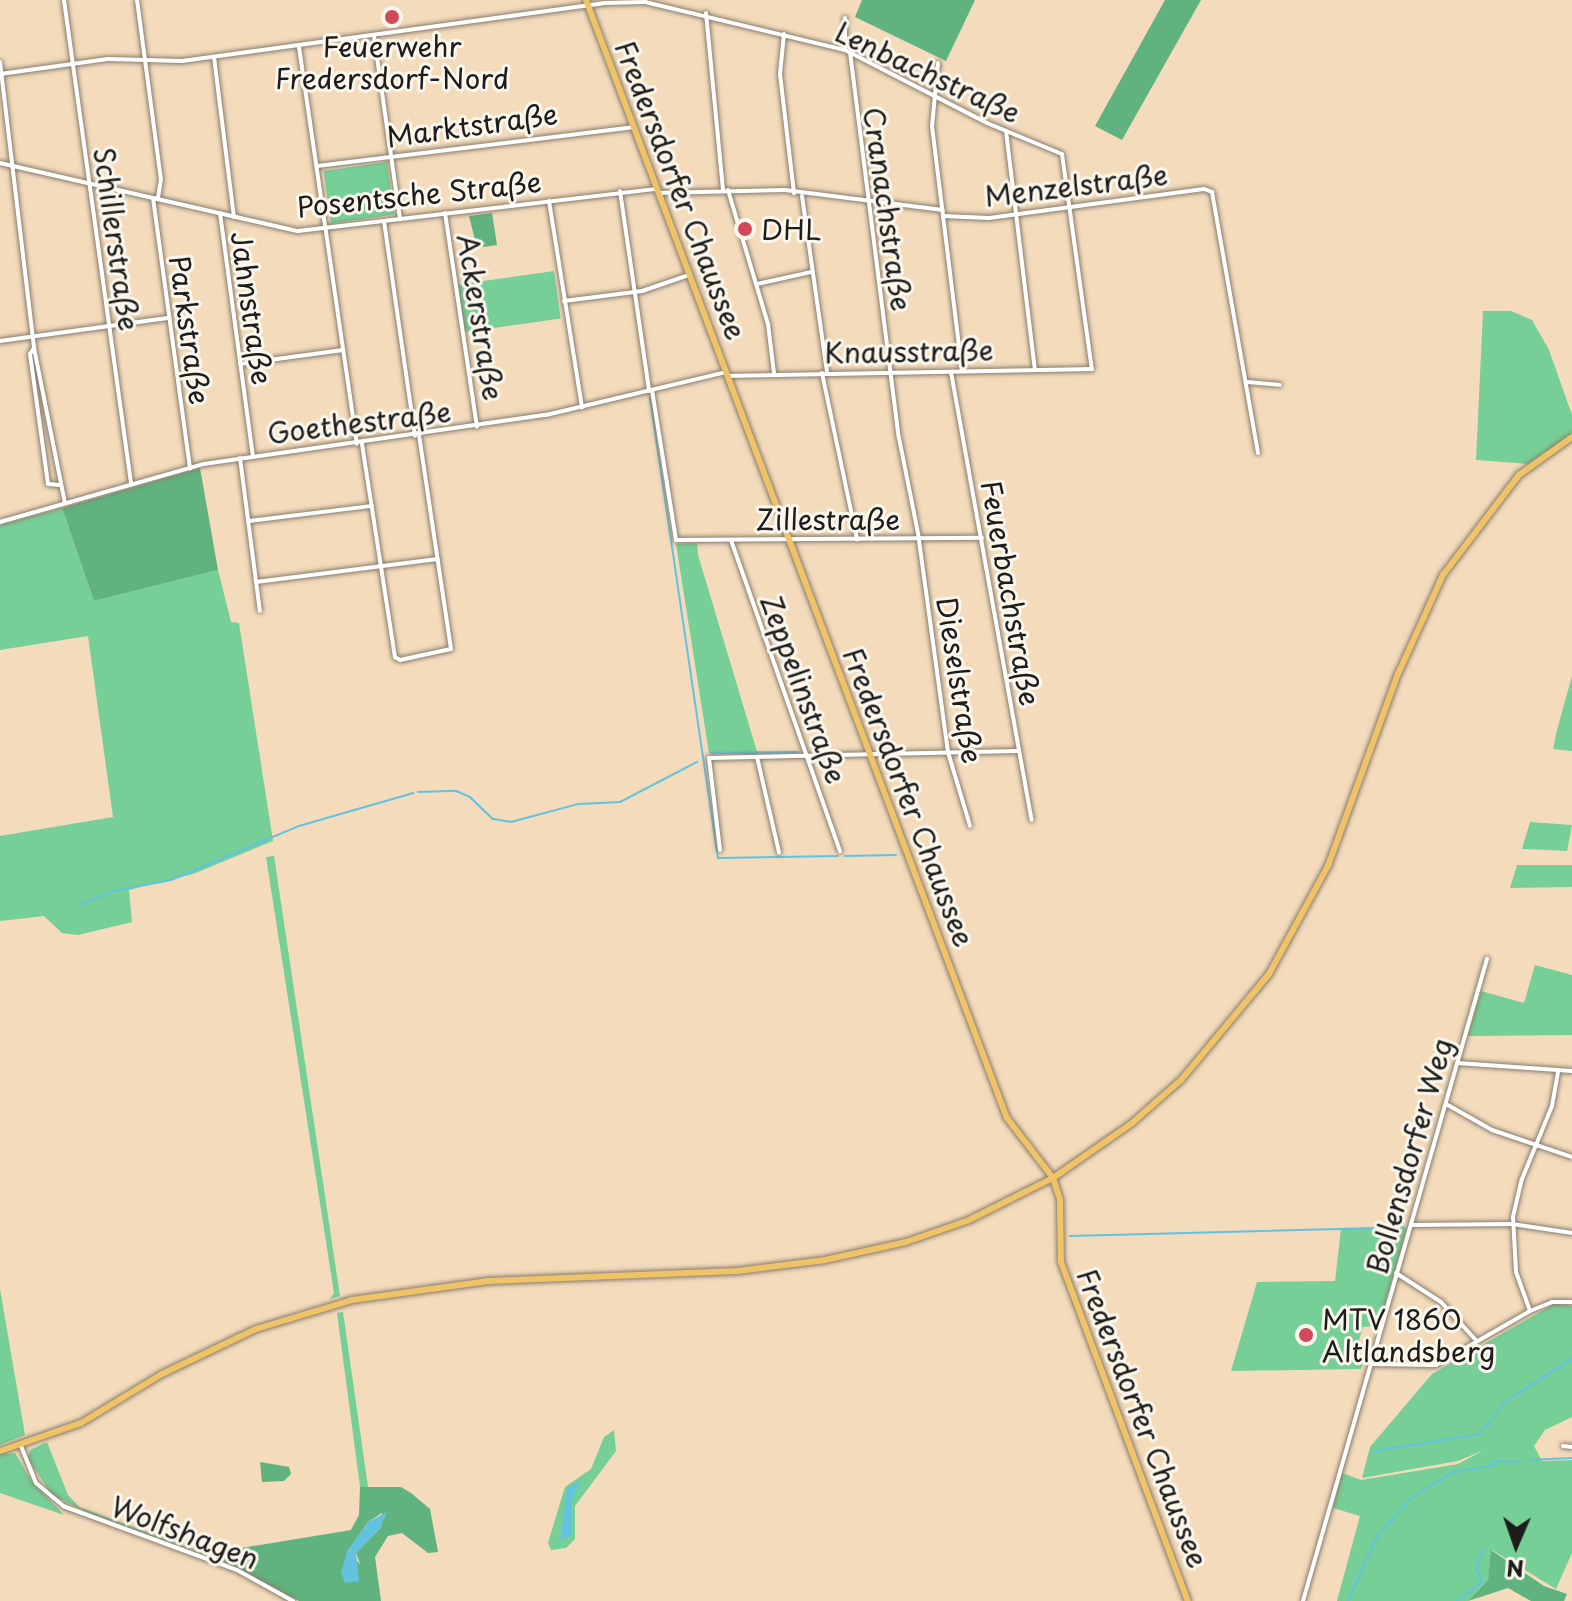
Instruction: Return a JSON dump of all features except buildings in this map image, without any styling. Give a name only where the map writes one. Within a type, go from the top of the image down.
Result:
[{"type":"main road","name":"Fredersdorfer Chaussee","points":[[587,4],[1007,1118],[1053,1178],[1060,1200],[1061,1262],[1188,1601]]},
{"type":"main road","points":[[0,1451],[81,1423],[162,1374],[256,1329],[352,1300],[477,1282],[737,1271],[825,1260],[906,1242],[969,1220],[1053,1178],[1132,1123],[1181,1080],[1269,974],[1328,866],[1406,654],[1443,575],[1519,475],[1572,437]]},
{"type":"street","name":"Schillerstraße","points":[[64,0],[131,484]]},
{"type":"street","name":"Parkstraße","points":[[137,0],[161,179],[155,199],[190,468]]},
{"type":"street","name":"Lenbachstraße","points":[[1,74],[72,64],[214,57],[587,4],[636,2],[706,13],[848,51],[1006,131],[1062,154],[1070,207]]},
{"type":"street","points":[[706,13],[726,190],[757,284],[774,373]]},
{"type":"street","name":"Cranachstraße","points":[[845,18],[889,372],[918,538]]},
{"type":"street","points":[[784,34],[780,74],[794,193]]},
{"type":"street","points":[[374,36],[400,219]]},
{"type":"street","points":[[299,46],[343,350],[396,660],[451,652],[384,221]]},
{"type":"street","points":[[214,57],[234,217]]},
{"type":"street","points":[[0,62],[34,348],[65,503]]},
{"type":"street","points":[[938,63],[932,95],[962,370]]},
{"type":"street","name":"Marktstraße","points":[[317,166],[633,127]]},
{"type":"street","points":[[1006,131],[1035,369]]},
{"type":"street","name":"Posentsche Straße","points":[[0,163],[298,231],[620,191],[658,191]]},
{"type":"street","points":[[620,191],[651,390]]},
{"type":"street","name":"Menzelstraße","points":[[658,191],[794,193],[944,213],[1015,214],[1212,192],[1247,382]]},
{"type":"street","points":[[802,196],[824,373],[857,539]]},
{"type":"street","points":[[549,201],[582,407]]},
{"type":"street","name":"Knausstraße","points":[[726,374],[1092,369],[1070,207]]},
{"type":"street","name":"Jahnstraße","points":[[220,213],[253,456]]},
{"type":"street","name":"Ackerstraße","points":[[445,213],[477,427]]},
{"type":"street","points":[[757,284],[811,272]]},
{"type":"street","points":[[564,301],[635,291],[689,275]]},
{"type":"street","points":[[0,341],[169,318]]},
{"type":"street","points":[[34,348],[30,354],[48,484],[60,485]]},
{"type":"street","points":[[240,364],[343,350]]},
{"type":"street","name":"Feuerbachstraße","points":[[951,372],[1032,820]]},
{"type":"street","name":"Goethestraße","points":[[0,522],[190,468],[253,456],[477,427],[726,374]]},
{"type":"street","points":[[1258,453],[1247,382],[1280,385]]},
{"type":"street","name":"Zillestraße","points":[[651,390],[674,540],[982,538]]},
{"type":"street","points":[[240,458],[260,611]]},
{"type":"street","points":[[249,521],[372,506]]},
{"type":"street","name":"Dieselstraße","points":[[918,538],[948,752],[970,826]]},
{"type":"street","name":"Zeppelinstraße","points":[[731,540],[840,852]]},
{"type":"street","points":[[256,582],[438,559]]},
{"type":"street","points":[[720,850],[709,758],[1018,751]]},
{"type":"street","points":[[757,757],[779,852]]},
{"type":"street","name":"Bollensdorfer Weg","points":[[1303,1601],[1487,959]]},
{"type":"street","points":[[1457,1063],[1572,1071]]},
{"type":"street","points":[[1530,1311],[1516,1272],[1512,1224],[1518,1189],[1537,1145],[1558,1071]]},
{"type":"street","points":[[1445,1104],[1484,1126],[1572,1157]]},
{"type":"street","points":[[1411,1225],[1512,1224],[1572,1233]]},
{"type":"street","points":[[1396,1273],[1441,1302],[1476,1341]]},
{"type":"street","points":[[1371,1364],[1436,1365],[1530,1311],[1555,1301],[1572,1302]]},
{"type":"street","name":"Wolfshagen","points":[[21,1446],[36,1483],[61,1504],[237,1570],[293,1601]]},
{"type":"street","points":[[1563,1446],[1572,1447]]},
{"type":"green space","points":[[862,0],[975,0],[946,61],[855,17]]},
{"type":"green space","points":[[1165,0],[1201,0],[1122,140],[1095,126]]},
{"type":"green space","points":[[387,162],[394,214],[331,223],[324,171]]},
{"type":"green space","points":[[492,213],[497,245],[477,248],[469,216]]},
{"type":"green space","points":[[554,271],[561,319],[465,332],[458,284]]},
{"type":"green space","points":[[1483,311],[1511,311],[1532,320],[1549,350],[1572,415],[1572,433],[1528,464],[1476,460]]},
{"type":"green space","points":[[200,468],[218,570],[94,601],[62,508]]},
{"type":"green space","points":[[62,508],[94,601],[218,570],[231,622],[239,623],[273,841],[193,874],[129,890],[132,922],[78,935],[62,933],[44,916],[0,921],[0,836],[113,817],[88,636],[0,650],[0,525]]},
{"type":"green space","points":[[697,543],[758,755],[709,753],[676,544]]},
{"type":"green space","points":[[1572,676],[1572,751],[1553,749],[1557,730]]},
{"type":"green space","points":[[1530,822],[1572,825],[1567,851],[1522,849]]},
{"type":"green space","points":[[274,856],[340,1296],[330,1299],[334,1293],[266,857]]},
{"type":"green space","points":[[1517,865],[1572,865],[1572,887],[1510,888]]},
{"type":"green space","points":[[1535,965],[1572,975],[1572,1035],[1468,1036],[1481,991],[1524,1003]]},
{"type":"green space","points":[[1407,1228],[1379,1326],[1363,1327],[1353,1361],[1363,1364],[1361,1369],[1231,1371],[1257,1282],[1335,1281],[1341,1229]]},
{"type":"green space","points":[[0,1289],[25,1435],[0,1445]]},
{"type":"green space","points":[[1554,1304],[1572,1306],[1572,1417],[1545,1430],[1534,1446],[1542,1461],[1572,1460],[1572,1553],[1556,1589],[1492,1550],[1488,1580],[1468,1601],[1337,1601],[1360,1516],[1333,1508],[1342,1473],[1361,1480],[1458,1464],[1484,1450],[1458,1461],[1362,1478],[1370,1447],[1432,1374]]},
{"type":"green space","points":[[343,1312],[368,1487],[360,1487],[337,1313]]},
{"type":"green space","points":[[614,1430],[616,1451],[575,1506],[575,1539],[566,1548],[551,1550],[548,1543],[565,1487],[591,1469],[604,1437]]},
{"type":"green space","points":[[47,1442],[68,1495],[79,1507],[221,1560],[99,1518],[52,1495],[28,1459],[30,1450]]},
{"type":"green space","points":[[15,1453],[31,1480],[64,1515],[0,1493],[0,1454]]},
{"type":"green space","points":[[260,1462],[289,1467],[291,1474],[284,1481],[262,1482]]},
{"type":"green space","points":[[360,1487],[401,1487],[430,1509],[438,1552],[428,1553],[402,1533],[388,1536],[375,1557],[381,1601],[299,1601],[221,1560],[223,1551],[351,1530],[359,1515]],"holes":[[[382,1513],[381,1527],[356,1553],[360,1564],[347,1552],[368,1522]]]},
{"type":"green space","points":[[1491,1550],[1544,1586],[1567,1594],[1564,1601],[1531,1601],[1508,1588],[1468,1601],[1488,1580]]},
{"type":"water","points":[[580,1481],[571,1501],[572,1534],[560,1541],[567,1489]]},
{"type":"water","points":[[387,1512],[381,1527],[356,1553],[359,1581],[345,1583],[341,1572],[347,1552],[368,1522]]},
{"type":"waterway","points":[[650,398],[718,858],[838,856]]},
{"type":"waterway","points":[[711,753],[797,752]]},
{"type":"waterway","points":[[418,792],[456,791],[470,797],[493,819],[511,822],[578,804],[620,802],[697,762]]},
{"type":"waterway","points":[[79,905],[113,891],[171,880],[299,826],[413,793]]},
{"type":"waterway","points":[[845,856],[896,855]]},
{"type":"waterway","points":[[1070,1236],[1404,1227]]},
{"type":"waterway","points":[[1373,1451],[1480,1434],[1506,1401],[1572,1359]]},
{"type":"waterway","points":[[1528,1460],[1572,1458]]},
{"type":"waterway","points":[[1348,1601],[1377,1537],[1411,1498],[1453,1472],[1492,1466],[1493,1461],[1520,1462]]},
{"type":"waterway","points":[[1481,1580],[1476,1568],[1484,1547]]},
{"type":"waterway","points":[[1457,1601],[1482,1582]]},
{"type":"place","name":"Feuerwehr Fredersdorf-Nord","points":[[392,17]]},
{"type":"place","name":"DHL","points":[[745,229]]},
{"type":"place","name":"MTV 1860 Altlandsberg","points":[[1306,1335]]}]
